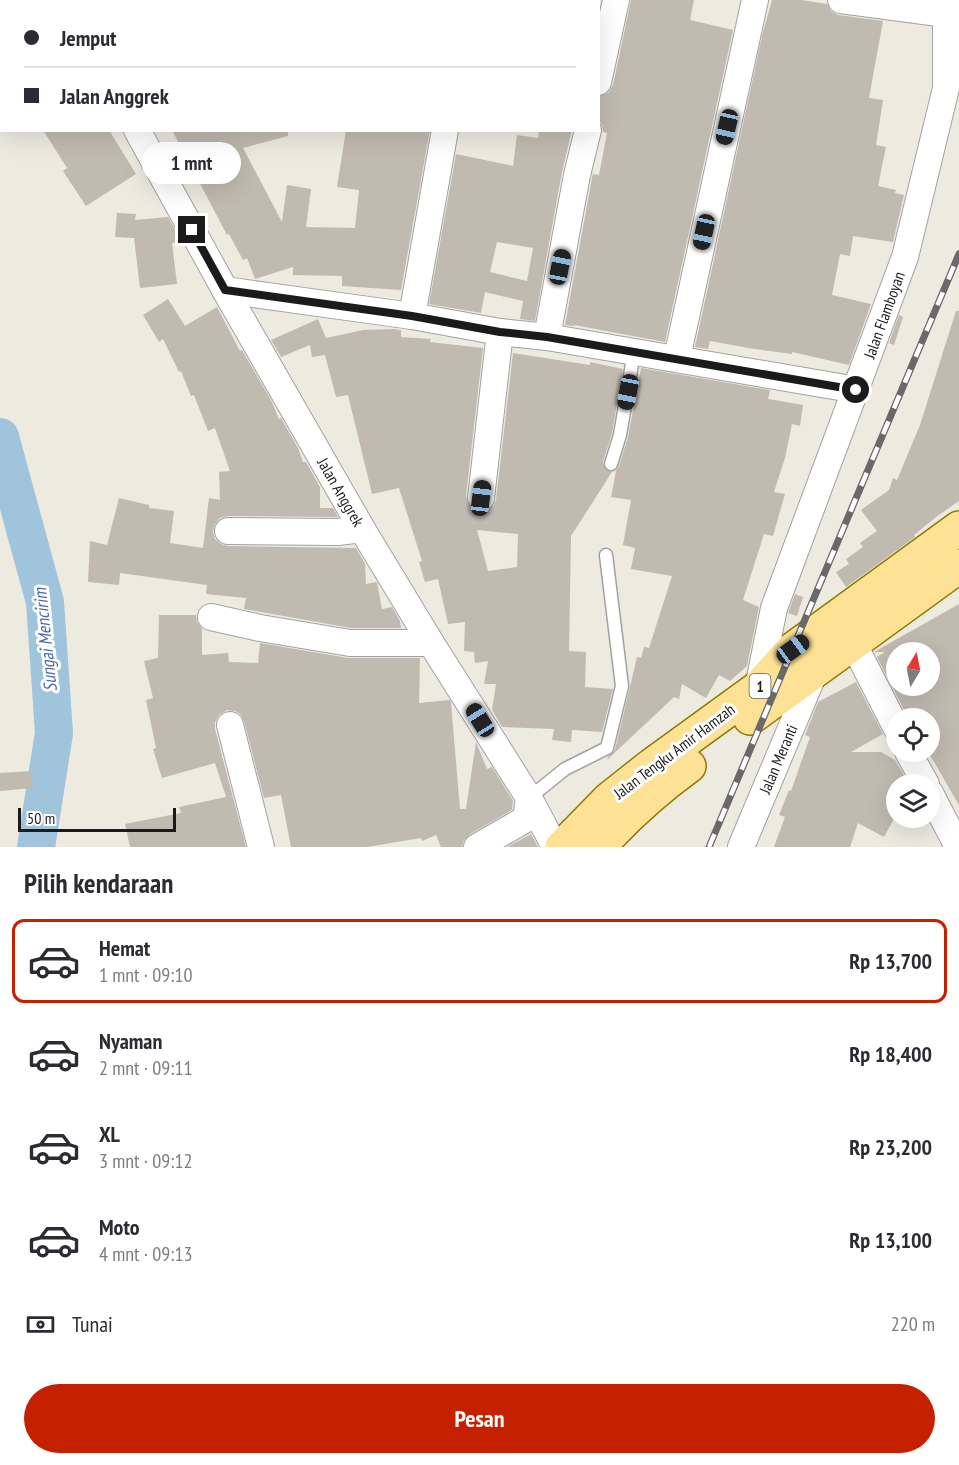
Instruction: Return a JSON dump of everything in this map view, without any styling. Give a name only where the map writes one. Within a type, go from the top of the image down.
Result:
[{"type":"main road","name":"Jalan Tengku Amir Hamzah","points":[[562,847],[609,800],[652,765],[758,688],[793,649],[959,528]]},
{"type":"main road","name":"Jalan Tengku Amir Hamzah","points":[[599,847],[623,821],[663,785],[772,701],[959,566]]},
{"type":"street","points":[[600,73],[616,0]]},
{"type":"street","points":[[677,358],[755,0]]},
{"type":"street","points":[[842,0],[946,7]]},
{"type":"street","name":"Jalan Flamboyan","points":[[758,688],[774,608],[905,257],[946,88],[946,7]]},
{"type":"street","name":"Jalan Anggrek","points":[[138,132],[225,290],[362,529],[529,798],[555,847]]},
{"type":"street","points":[[412,316],[445,132]]},
{"type":"street","points":[[547,337],[577,175],[588,132]]},
{"type":"street","points":[[225,290],[412,316],[500,332],[547,337],[856,390]]},
{"type":"street","points":[[481,498],[500,332]]},
{"type":"street","points":[[228,531],[317,533],[362,529]]},
{"type":"street","points":[[211,617],[350,644],[431,643]]},
{"type":"street","points":[[853,643],[886,708]]},
{"type":"street","name":"Jalan Meranti","points":[[741,847],[815,671]]},
{"type":"street","points":[[230,725],[261,847]]},
{"type":"street","points":[[477,847],[526,819],[529,798]]},
{"type":"street","points":[[940,812],[954,839]]},
{"type":"lane","points":[[611,464],[622,424],[634,351]]},
{"type":"lane","points":[[529,798],[565,770],[607,748],[622,686],[606,555]]},
{"type":"building","points":[[631,0],[694,0],[690,20],[733,30],[665,342],[565,325],[592,178],[593,174],[599,175],[607,133],[603,132],[600,122],[600,96],[609,92],[613,85]]},
{"type":"building","points":[[772,0],[802,0],[827,4],[831,11],[838,15],[883,21],[869,98],[883,100],[876,145],[886,147],[878,186],[896,190],[895,193],[904,195],[893,242],[853,236],[850,256],[840,254],[832,295],[871,304],[849,365],[792,352],[792,354],[710,341],[708,349],[695,347],[762,36]]},
{"type":"building","points":[[44,132],[110,132],[136,174],[86,206],[63,171],[67,168]]},
{"type":"building","points":[[173,132],[288,132],[288,136],[243,148],[282,222],[287,185],[311,189],[306,227],[355,228],[359,190],[337,187],[346,132],[430,132],[401,290],[342,286],[342,276],[293,275],[293,267],[255,279],[247,258],[243,260],[229,234],[227,235]]},
{"type":"building","points":[[539,132],[572,132],[535,321],[520,319],[523,301],[485,292],[481,313],[429,304],[456,154],[513,166],[517,135],[538,138]],"holes":[[[497,242],[533,248],[527,281],[490,272]]]},
{"type":"building","points":[[117,213],[136,214],[135,220],[168,217],[182,242],[172,243],[177,284],[140,288],[134,238],[115,237]]},
{"type":"building","points":[[168,299],[185,326],[217,307],[240,351],[242,350],[271,400],[279,419],[281,418],[298,448],[303,462],[306,462],[320,487],[320,508],[333,508],[338,517],[228,516],[220,518],[215,524],[213,531],[215,539],[228,546],[356,548],[365,564],[366,584],[377,582],[382,609],[392,607],[400,621],[401,628],[351,628],[244,609],[246,598],[206,594],[207,585],[120,573],[119,585],[88,582],[90,541],[107,545],[119,498],[149,505],[149,508],[174,511],[170,543],[203,548],[209,498],[220,500],[219,472],[230,471],[215,428],[208,431],[194,395],[191,396],[181,371],[179,372],[163,339],[159,342],[143,315]]},
{"type":"building","points":[[956,311],[959,311],[959,501],[914,535],[915,537],[846,587],[836,572],[849,564],[846,559],[863,547],[860,543],[877,531],[861,510],[889,490],[893,478],[897,480],[920,425]]},
{"type":"building","points":[[899,315],[903,317],[894,345],[889,343]]},
{"type":"building","points":[[318,319],[326,338],[363,330],[394,329],[401,330],[401,337],[431,339],[430,342],[483,348],[466,496],[468,504],[479,513],[487,511],[496,500],[513,353],[590,365],[590,362],[623,369],[612,433],[603,462],[605,469],[612,472],[571,536],[569,651],[586,652],[585,687],[613,689],[602,732],[572,730],[571,742],[552,740],[554,729],[502,727],[492,710],[496,684],[484,684],[488,661],[475,663],[474,652],[464,651],[465,622],[448,624],[438,579],[425,582],[419,562],[422,561],[399,488],[372,494],[348,395],[336,397],[325,355],[312,357],[310,345],[281,357],[271,340]],"holes":[[[477,530],[518,534],[517,567],[488,571]]]},
{"type":"building","points":[[641,368],[770,390],[768,399],[803,405],[800,426],[792,424],[785,458],[774,492],[785,494],[773,536],[764,534],[743,600],[759,607],[747,666],[730,681],[719,675],[706,698],[682,684],[679,699],[674,697],[607,760],[615,750],[637,657],[641,658],[644,647],[649,648],[672,576],[631,569],[635,548],[623,545],[631,500],[611,497],[616,471],[628,437]]},
{"type":"building","points":[[795,594],[803,597],[797,616],[788,613]]},
{"type":"building","points":[[959,604],[959,805],[934,762],[940,762],[940,708],[903,708],[897,696],[940,696],[940,642],[892,642]]},
{"type":"building","points":[[159,615],[196,615],[197,622],[202,629],[202,655],[228,653],[229,662],[258,663],[260,643],[348,658],[420,658],[419,703],[450,700],[451,703],[460,809],[466,809],[476,742],[487,769],[492,767],[513,801],[512,810],[470,834],[464,840],[462,847],[441,847],[436,835],[422,841],[421,838],[367,847],[291,847],[281,795],[264,798],[244,721],[240,714],[227,710],[219,715],[215,722],[215,729],[246,847],[130,847],[125,824],[181,813],[179,807],[226,797],[215,763],[162,778],[153,749],[156,748],[146,700],[153,698],[144,661],[158,658]]},
{"type":"building","points":[[886,645],[886,675],[877,657],[885,652],[874,652]]},
{"type":"building","points":[[856,682],[883,734],[851,752],[881,752],[886,755],[886,762],[896,762],[903,774],[886,774],[886,828],[889,828],[884,837],[858,823],[850,847],[774,847],[785,817],[779,815],[789,790],[791,791],[810,737],[805,735],[818,702]]},
{"type":"building","points":[[32,771],[33,788],[0,791],[0,773]]},
{"type":"building","points":[[531,834],[538,847],[507,847]]},
{"type":"waterway","name":"Sungai Mencirim","points":[[0,437],[45,602],[54,733],[36,847]]},
{"type":"railway","points":[[709,847],[959,254]]},
{"type":"route","points":[[192,230],[225,290],[412,316],[500,332],[547,337],[856,390]]}]
